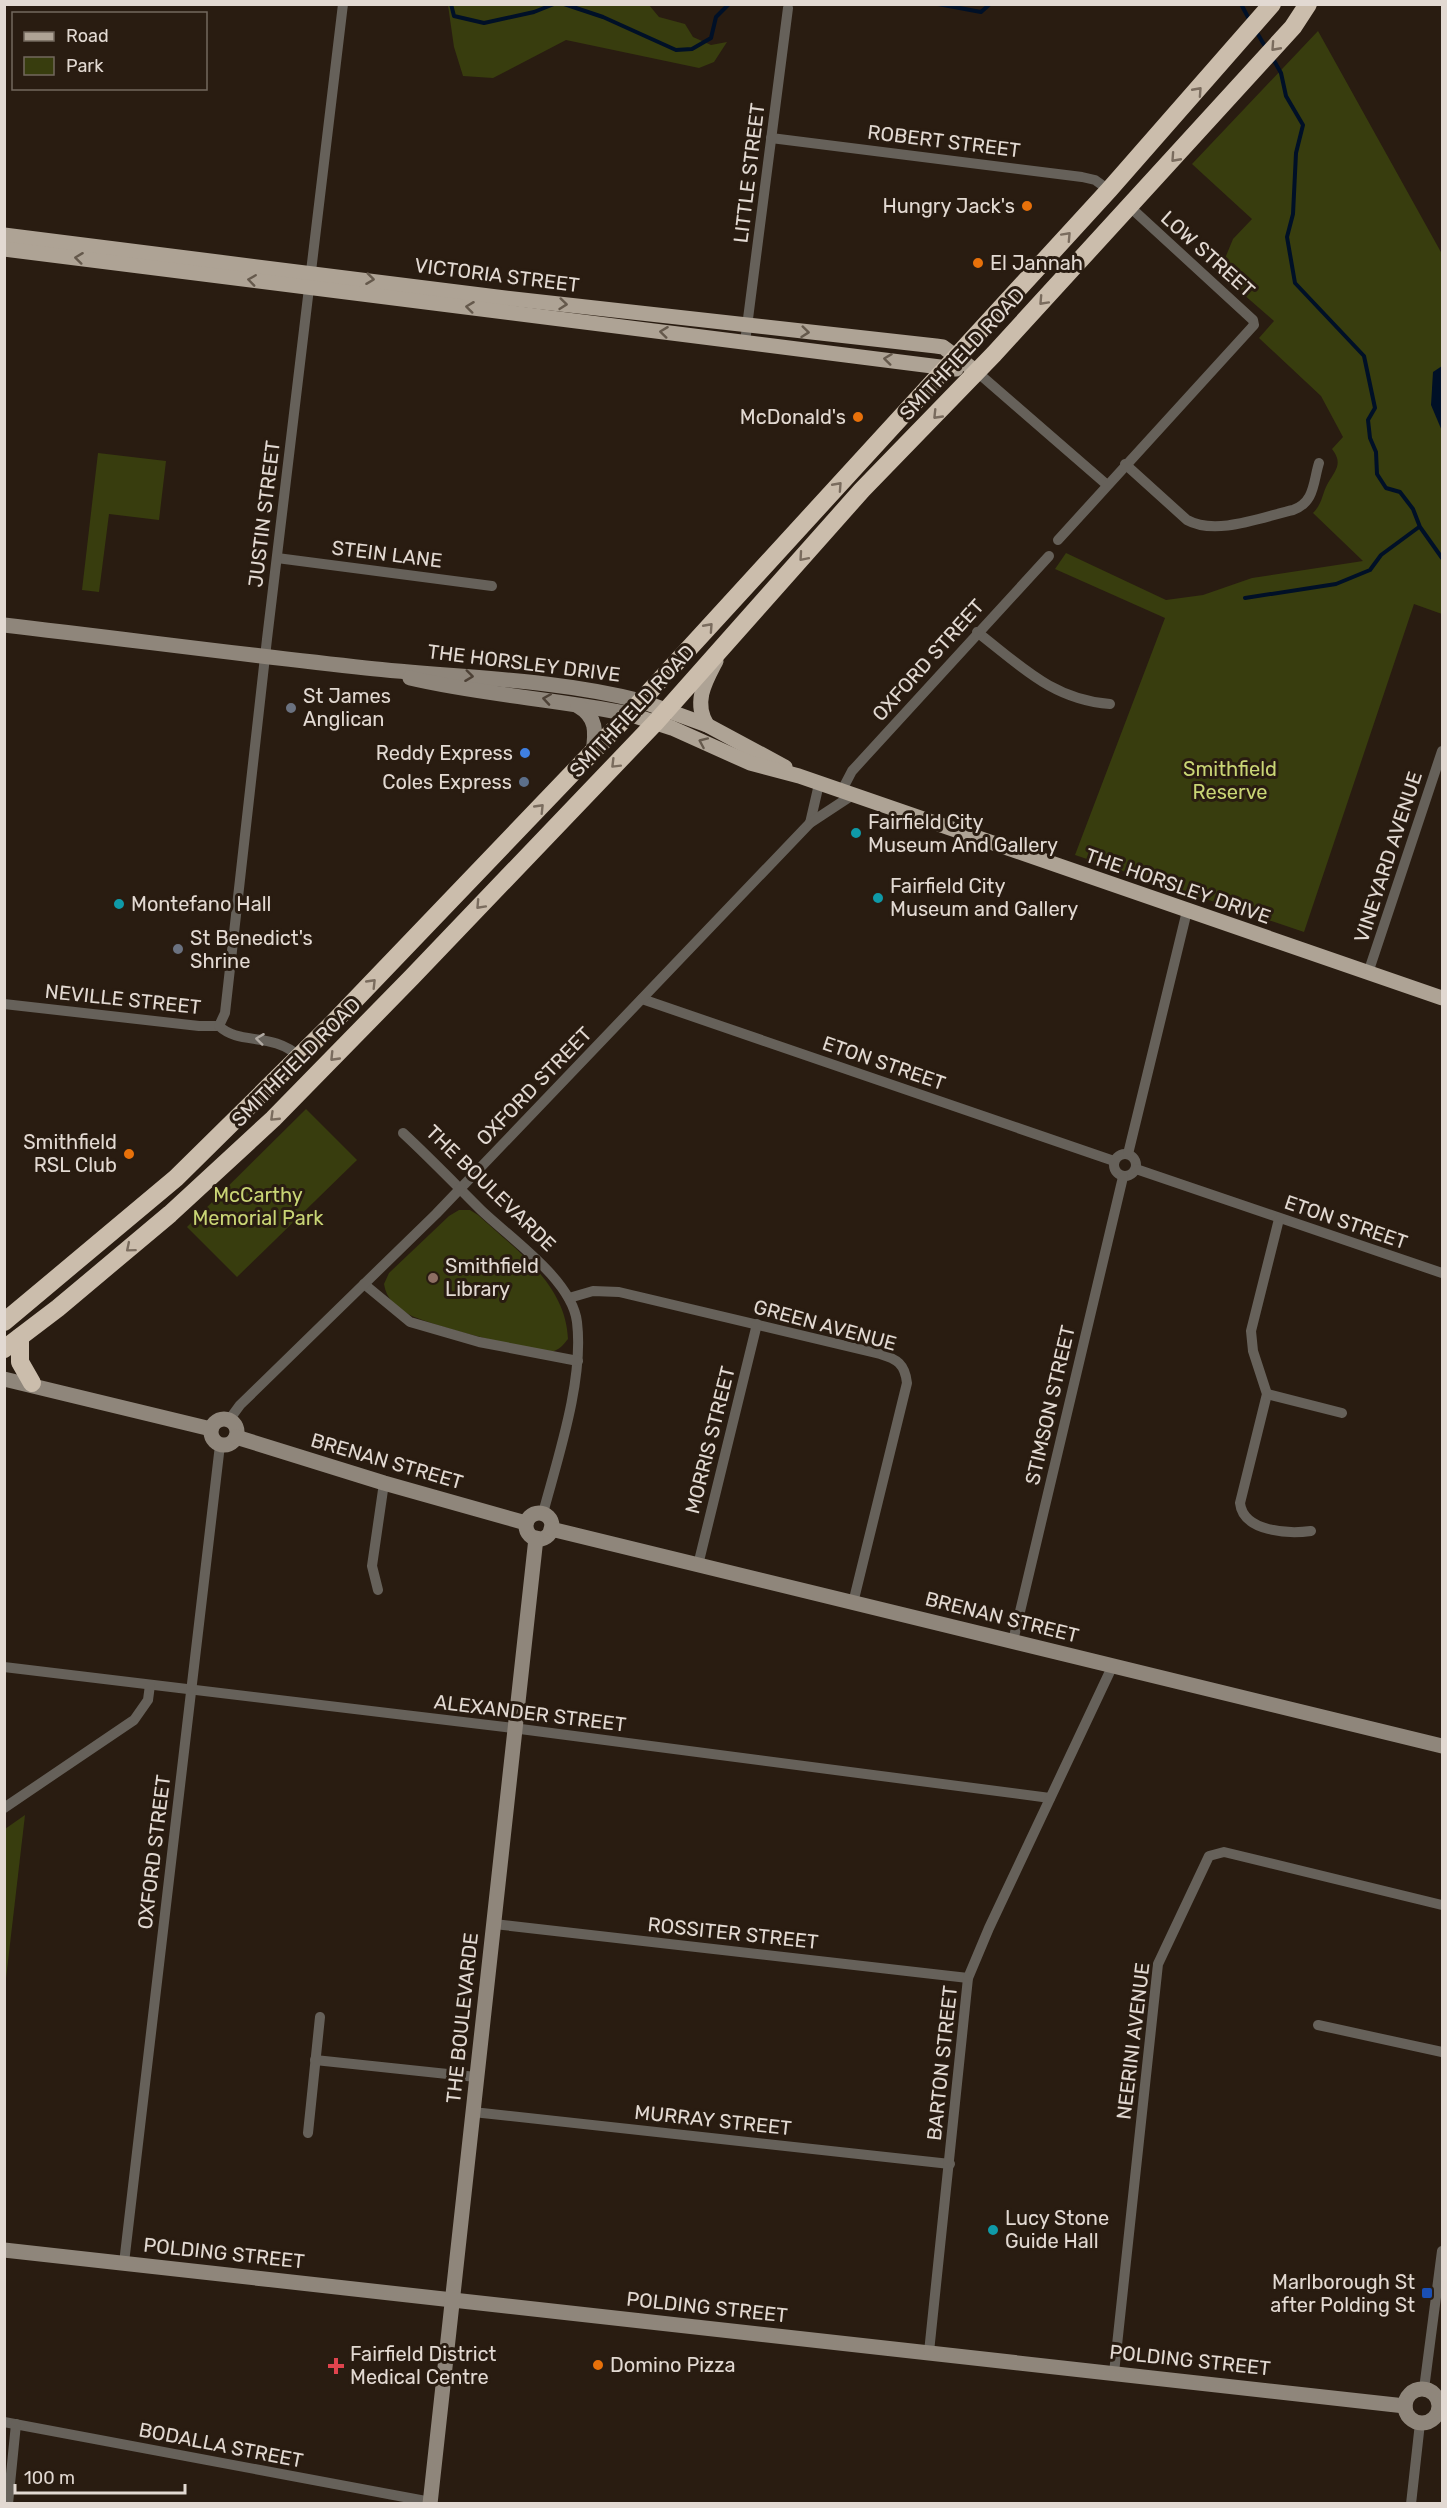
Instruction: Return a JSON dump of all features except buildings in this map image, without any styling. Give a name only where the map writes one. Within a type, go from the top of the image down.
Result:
[{"type":"highway","name":"SMITHFIELD ROAD","points":[[4,1322],[176,1178],[300,1057],[635,707],[1109,190],[1240,44],[1272,4]]},
{"type":"highway","name":"SMITHFIELD ROAD","points":[[4,1349],[170,1214],[273,1119],[662,715],[862,490],[977,372],[1257,68],[1293,27],[1308,4]]},
{"type":"highway","points":[[4,1309],[54,1269]]},
{"type":"highway","points":[[20,1337],[20,1362],[32,1383]]},
{"type":"main road","name":"VICTORIA STREET","points":[[4,235],[497,297],[943,347],[951,361]]},
{"type":"main road","name":"VICTORIA STREET","points":[[4,249],[745,342],[951,361],[977,372]]},
{"type":"main road","points":[[707,725],[701,711],[701,692],[723,646]]},
{"type":"main road","name":"THE HORSLEY DRIVE","points":[[635,707],[707,725],[760,752],[800,776],[846,794],[1443,998]]},
{"type":"main road","name":"THE HORSLEY DRIVE","points":[[662,715],[750,763],[800,776]]},
{"type":"street","name":"JUSTIN STREET","points":[[219,1026],[225,1013],[343,4]]},
{"type":"street","name":"LITTLE STREET","points":[[745,342],[788,8]]},
{"type":"street","name":"ROBERT STREET","points":[[771,138],[1082,177],[1095,180],[1109,190]]},
{"type":"street","name":"LOW STREET","points":[[1125,464],[1252,330],[1253,320],[1130,207]]},
{"type":"street","points":[[977,372],[1106,484]]},
{"type":"street","points":[[1058,540],[1125,464],[1187,520],[1197,524],[1215,526],[1293,510],[1302,506],[1311,495],[1319,464]]},
{"type":"street","name":"OXFORD STREET","points":[[229,1420],[240,1405],[462,1187],[810,823],[846,794],[852,771],[1049,556]]},
{"type":"street","name":"STEIN LANE","points":[[277,558],[492,586]]},
{"type":"street","name":"THE HORSLEY DRIVE","points":[[4,625],[369,668],[434,672],[573,687],[635,707]]},
{"type":"street","points":[[977,632],[1040,681],[1062,694],[1087,703],[1110,704]]},
{"type":"street","name":"THE HORSLEY DRIVE","points":[[369,668],[443,686],[573,703],[635,707]]},
{"type":"street","points":[[573,703],[592,717],[596,735],[593,752]]},
{"type":"street","name":"VINEYARD AVENUE","points":[[1368,973],[1443,751]]},
{"type":"street","points":[[810,823],[819,784]]},
{"type":"street","points":[[1128,1154],[1187,911]]},
{"type":"street","name":"ETON STREET","points":[[642,999],[1114,1161]]},
{"type":"street","name":"NEVILLE STREET","points":[[4,1004],[199,1026],[219,1026],[234,1035],[280,1043],[300,1057]]},
{"type":"street","name":"THE BOULEVARDE","points":[[404,1133],[462,1187],[471,1200],[548,1271],[570,1298],[577,1321],[578,1361],[575,1384],[543,1513]]},
{"type":"street","points":[[1128,1154],[1133,1159],[1136,1169],[1133,1175],[1123,1177],[1116,1170],[1114,1161],[1118,1155],[1128,1154]]},
{"type":"street","name":"ETON STREET","points":[[1136,1169],[1443,1273]]},
{"type":"street","name":"STIMSON STREET","points":[[1013,1641],[1123,1177]]},
{"type":"street","points":[[1279,1219],[1251,1331],[1253,1351],[1267,1394],[1240,1509],[1251,1523],[1291,1532],[1311,1531]]},
{"type":"street","points":[[364,1284],[410,1322],[479,1342],[578,1361]]},
{"type":"street","name":"GREEN AVENUE","points":[[570,1298],[593,1291],[619,1292],[893,1358],[906,1371],[907,1383],[853,1603]]},
{"type":"street","name":"MORRIS STREET","points":[[698,1565],[757,1324]]},
{"type":"street","points":[[4,1378],[32,1383],[211,1429]]},
{"type":"street","points":[[1267,1394],[1342,1413]]},
{"type":"street","points":[[220,1419],[229,1420],[235,1425],[236,1437],[228,1445],[220,1445],[213,1440],[211,1429],[220,1419]]},
{"type":"street","name":"BRENAN STREET","points":[[236,1437],[384,1483],[526,1523]]},
{"type":"street","name":"OXFORD STREET","points":[[124,2263],[220,1445]]},
{"type":"street","points":[[378,1590],[372,1566],[384,1483]]},
{"type":"street","points":[[543,1513],[551,1522],[551,1529],[543,1538],[536,1538],[529,1534],[526,1523],[534,1514],[543,1513]]},
{"type":"street","name":"BRENAN STREET","points":[[551,1529],[1443,1746]]},
{"type":"street","name":"THE BOULEVARDE","points":[[430,2503],[536,1538]]},
{"type":"street","name":"BARTON STREET","points":[[929,2352],[968,1977],[988,1928],[1113,1665]]},
{"type":"street","name":"ALEXANDER STREET","points":[[4,1667],[515,1729],[1050,1798]]},
{"type":"street","points":[[4,1808],[134,1720],[148,1700],[150,1685]]},
{"type":"street","name":"NEERINI AVENUE","points":[[1114,2373],[1158,1964],[1209,1856],[1224,1852],[1443,1905]]},
{"type":"street","name":"ROSSITER STREET","points":[[494,1924],[968,1977]]},
{"type":"street","points":[[308,2133],[320,2017]]},
{"type":"street","points":[[1318,2025],[1443,2052]]},
{"type":"street","points":[[315,2060],[476,2077]]},
{"type":"street","name":"MURRAY STREET","points":[[473,2112],[950,2164]]},
{"type":"street","name":"POLDING STREET","points":[[4,2250],[1405,2406]]},
{"type":"street","points":[[1424,2389],[1443,2251]]},
{"type":"street","points":[[1424,2389],[1436,2396],[1441,2410],[1432,2420],[1420,2422],[1410,2417],[1405,2406],[1411,2393],[1424,2389]]},
{"type":"street","points":[[1411,2504],[1420,2422]]},
{"type":"street","points":[[8,2504],[10,2423]]},
{"type":"street","name":"BODALLA STREET","points":[[10,2423],[430,2503]]},
{"type":"green space","points":[[448,5],[649,5],[659,17],[685,24],[693,37],[711,45],[727,42],[714,62],[699,68],[566,40],[493,78],[463,76],[454,47]]},
{"type":"green space","name":"Smithfield Reserve","points":[[1318,31],[1442,254],[1442,614],[1414,604],[1304,932],[1075,855],[1165,618],[1055,569],[1066,553],[1166,600],[1203,595],[1252,578],[1363,561],[1313,513],[1319,506],[1337,466],[1337,458],[1332,449],[1343,437],[1321,396],[1259,338],[1274,321],[1219,273],[1233,239],[1252,219],[1192,164]]},
{"type":"green space","points":[[98,453],[166,461],[159,520],[109,514],[99,592],[82,590]]},
{"type":"green space","name":"McCarthy Memorial Park","points":[[306,1109],[357,1160],[237,1277],[187,1227]]},
{"type":"green space","points":[[459,1210],[470,1210],[478,1215],[523,1255],[549,1285],[565,1319],[568,1339],[560,1348],[554,1351],[544,1351],[458,1331],[410,1315],[390,1299],[384,1284],[389,1273],[449,1216]]},
{"type":"green space","points":[[25,1815],[5,1987],[5,1829]]},
{"type":"water","points":[[1442,366],[1442,431],[1431,405],[1433,372]]},
{"type":"waterway","points":[[451,4],[454,16],[484,23],[534,12],[554,4]]},
{"type":"waterway","points":[[564,4],[603,17],[676,50],[692,49],[711,38],[716,17],[729,4]]},
{"type":"waterway","points":[[938,4],[981,12],[990,4]]},
{"type":"waterway","points":[[1241,4],[1249,19]]},
{"type":"waterway","points":[[1256,31],[1266,48]]},
{"type":"waterway","points":[[1272,57],[1281,73],[1286,96],[1303,125],[1296,153],[1293,214],[1287,237],[1295,283],[1364,356],[1375,408],[1368,420],[1370,438],[1376,452],[1377,474],[1386,488],[1400,492],[1413,509],[1420,527],[1442,558]]},
{"type":"waterway","points":[[1245,598],[1336,584],[1370,570],[1381,555],[1419,527]]},
{"type":"place","name":"Hungry Jack's","points":[[1027,206]]},
{"type":"place","name":"El Jannah","points":[[978,263]]},
{"type":"place","name":"McDonald's","points":[[858,417]]},
{"type":"place","name":"St James Anglican","points":[[291,708]]},
{"type":"place","name":"Reddy Express","points":[[525,753]]},
{"type":"place","name":"Coles Express","points":[[524,782]]},
{"type":"place","name":"Fairfield City Museum And Gallery","points":[[856,833]]},
{"type":"place","name":"Fairfield City Museum and Gallery","points":[[878,898]]},
{"type":"place","name":"Montefano Hall","points":[[119,904]]},
{"type":"place","name":"St Benedict's Shrine","points":[[178,949]]},
{"type":"place","name":"Smithfield RSL Club","points":[[129,1154]]},
{"type":"place","name":"Smithfield Library","points":[[433,1278]]},
{"type":"place","name":"Lucy Stone Guide Hall","points":[[993,2230]]},
{"type":"place","name":"Marlborough St after Polding St","points":[[1427,2293]]},
{"type":"place","name":"Domino Pizza","points":[[598,2365]]},
{"type":"place","name":"Fairfield District Medical Centre","points":[[336,2366]]}]
